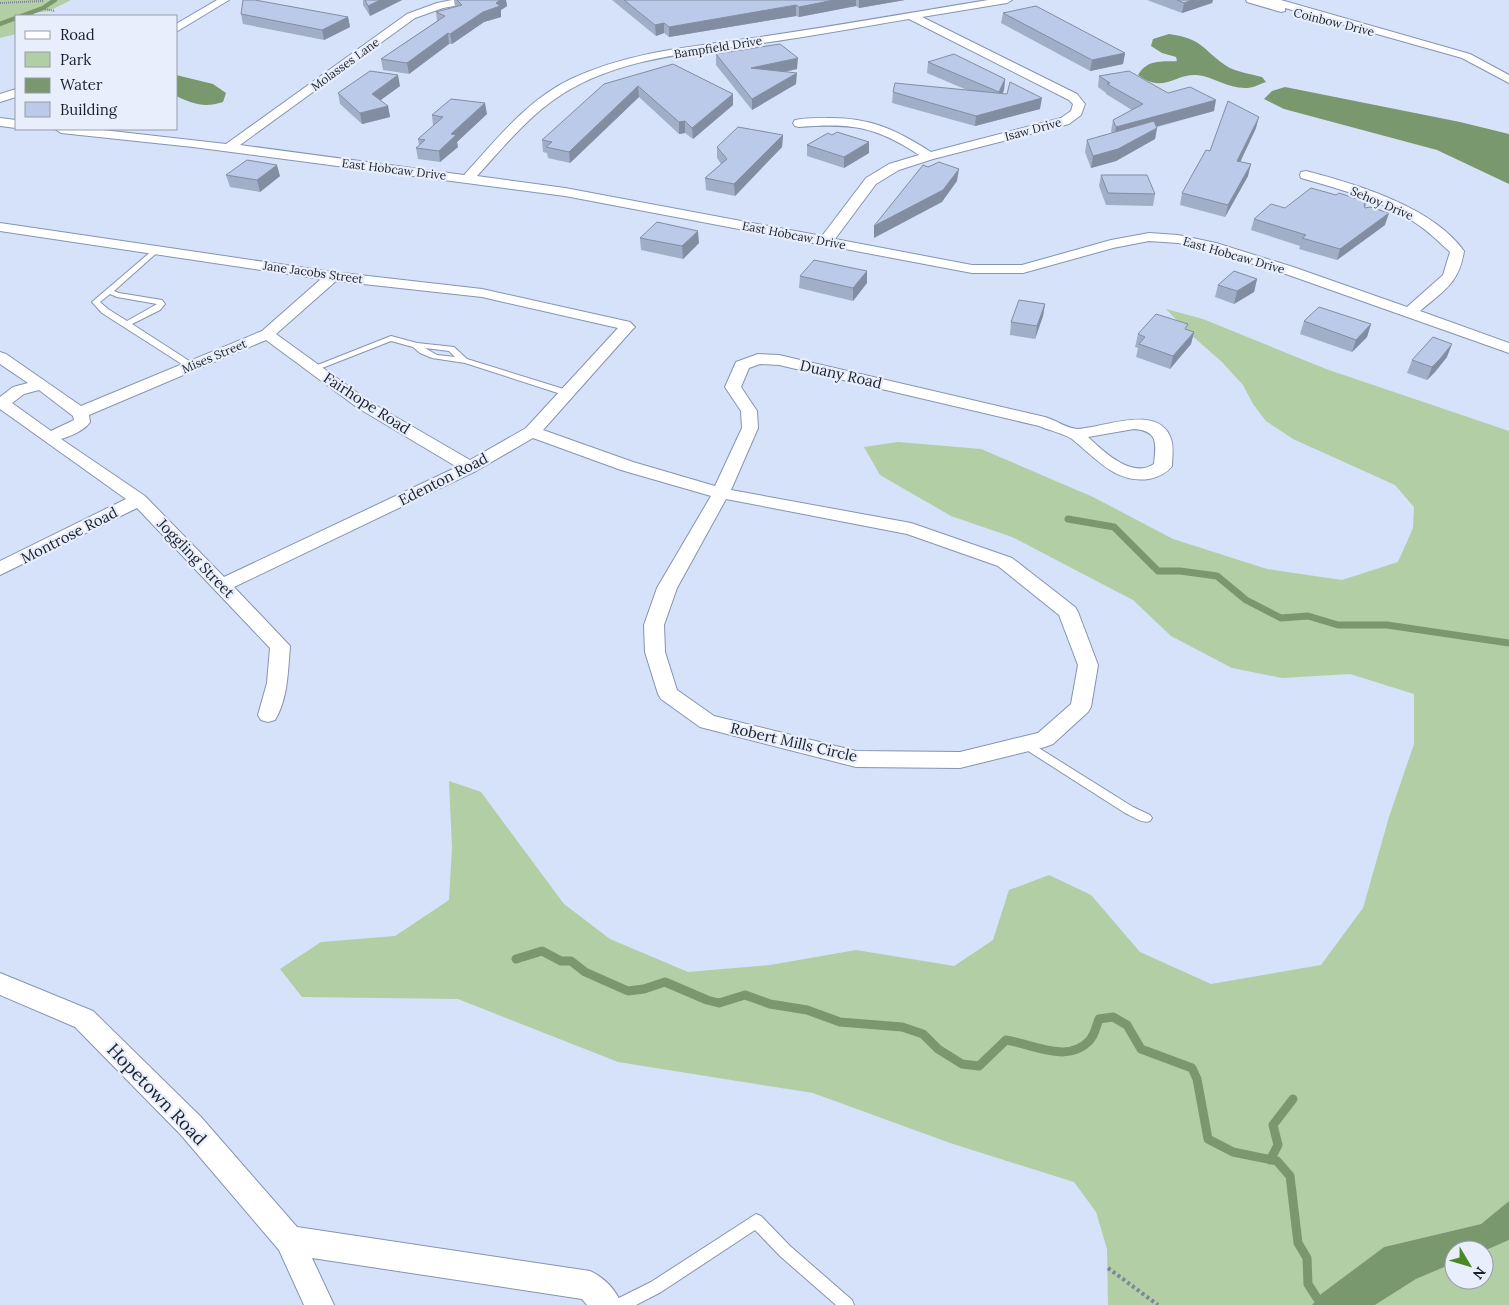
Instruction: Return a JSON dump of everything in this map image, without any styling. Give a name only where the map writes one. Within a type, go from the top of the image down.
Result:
[{"type":"street","points":[[178,29],[224,0]]},
{"type":"street","name":"Molasses Lane","points":[[228,148],[411,16],[441,5],[471,0]]},
{"type":"street","name":"Bampfield Drive","points":[[467,179],[532,112],[551,96],[575,82],[604,70],[662,56],[1007,0]]},
{"type":"street","name":"Coinbow Drive","points":[[1251,0],[1339,25],[1388,34]]},
{"type":"street","name":"Coinbow Drive","points":[[1270,0],[1466,56],[1509,80]]},
{"type":"street","name":"Isaw Drive","points":[[826,241],[871,181],[894,167],[929,156],[1066,121],[1079,110],[1079,104],[1073,97],[912,16]]},
{"type":"street","points":[[0,98],[15,93]]},
{"type":"street","points":[[799,123],[826,121],[877,127],[886,130],[929,156]]},
{"type":"street","points":[[0,122],[15,124]]},
{"type":"street","name":"East Hobcaw Drive","points":[[71,130],[228,148],[565,192],[932,263],[991,271],[1023,269],[1111,244],[1149,237],[1178,239],[1212,246],[1288,270],[1509,348]]},
{"type":"street","name":"Sehoy Drive","points":[[1306,175],[1377,198],[1404,210],[1432,228],[1456,250],[1455,264],[1450,277],[1409,313]]},
{"type":"street","points":[[0,238],[7,228]]},
{"type":"street","name":"Jane Jacobs Street","points":[[7,228],[333,276],[482,293],[625,325]]},
{"type":"street","name":"Mises Street","points":[[79,413],[267,334],[333,276]]},
{"type":"street","name":"Edenton Road","points":[[223,585],[470,467],[532,432],[626,330],[627,327],[625,325]]},
{"type":"street","name":"Fairhope Road","points":[[267,334],[364,405],[470,467]]},
{"type":"street","points":[[0,357],[42,385],[82,417],[82,422],[74,428],[48,436]]},
{"type":"street","name":"Duany Road","points":[[721,493],[750,428],[749,411],[733,387],[742,366],[758,359],[779,360],[1045,422],[1076,434],[1090,449],[1127,471],[1146,476],[1157,473],[1163,466],[1163,437],[1157,429],[1145,425],[1128,424],[1076,434]]},
{"type":"street","points":[[1,403],[19,390],[42,385]]},
{"type":"street","name":"Joggling Street","points":[[1,403],[139,500],[280,646],[278,683],[268,715]]},
{"type":"street","name":"Robert Mills Circle","points":[[532,432],[626,466],[721,493],[911,529],[1004,562],[1068,612],[1088,665],[1081,707],[1045,739],[960,760],[856,759],[707,722],[668,694],[655,652],[654,625],[667,588],[721,493]]},
{"type":"street","name":"Montrose Road","points":[[0,569],[139,500]]},
{"type":"street","name":"Hopetown Road","points":[[0,984],[84,1019],[191,1126],[289,1240],[319,1305]]},
{"type":"street","points":[[289,1240],[590,1286],[607,1305]]},
{"type":"lane","points":[[156,250],[96,302],[109,314],[191,366]]},
{"type":"lane","points":[[108,291],[117,295],[154,301],[160,304],[157,308],[127,324]]},
{"type":"lane","points":[[314,368],[391,338],[416,344],[423,351],[434,357],[464,360],[568,394]]},
{"type":"lane","points":[[1026,744],[1120,805],[1146,818]]},
{"type":"lane","points":[[620,1305],[656,1287],[756,1221],[785,1251],[846,1305]]},
{"type":"path","points":[[0,3],[43,2]]},
{"type":"path","points":[[45,9],[55,11]]},
{"type":"path","points":[[1108,1268],[1158,1305]]},
{"type":"green space","points":[[0,0],[71,0],[49,11],[34,13],[34,15],[15,15],[15,34],[0,38]]},
{"type":"green space","points":[[1166,309],[1203,319],[1326,369],[1509,431],[1509,1201],[1481,1224],[1384,1247],[1321,1294],[1312,1305],[1108,1305],[1107,1249],[1096,1212],[1074,1182],[950,1143],[813,1093],[618,1062],[458,999],[302,997],[280,969],[321,942],[395,936],[449,900],[452,847],[449,781],[481,792],[564,904],[610,939],[688,972],[770,965],[856,950],[954,966],[993,940],[1009,890],[1049,875],[1091,895],[1140,952],[1211,984],[1321,965],[1363,908],[1389,817],[1414,744],[1414,694],[1350,674],[1282,678],[1232,668],[1171,636],[1133,600],[1012,537],[951,516],[880,475],[864,447],[898,442],[981,449],[1093,497],[1173,539],[1267,569],[1342,580],[1398,562],[1413,528],[1414,507],[1395,485],[1293,439],[1266,421],[1253,404],[1243,385],[1222,362],[1190,334]]},
{"type":"green space","points":[[1509,1240],[1509,1305],[1375,1305],[1416,1279],[1444,1267],[1444,1290],[1494,1290],[1494,1247]]},
{"type":"water","points":[[1169,34],[1189,39],[1201,45],[1229,67],[1262,77],[1266,82],[1252,87],[1240,88],[1197,75],[1155,83],[1138,75],[1146,66],[1155,62],[1177,61],[1176,57],[1162,53],[1151,46],[1153,39]]},
{"type":"water","points":[[178,75],[213,84],[226,93],[223,102],[210,105],[188,101],[178,97]]},
{"type":"water","points":[[1285,87],[1460,122],[1509,134],[1509,184],[1437,150],[1284,109],[1264,99],[1272,91]]},
{"type":"water","points":[[1509,1201],[1509,1240],[1494,1247],[1494,1240],[1444,1240],[1444,1267],[1416,1279],[1375,1305],[1312,1305],[1321,1294],[1384,1247],[1481,1224]]},
{"type":"building","points":[[243,0],[255,0],[348,17],[322,30],[241,14]]},
{"type":"building","points":[[365,0],[380,0],[368,6]]},
{"type":"building","points":[[457,0],[500,0],[496,3],[500,6],[483,12],[450,34],[448,33],[407,63],[381,59],[445,16],[436,12],[462,5]]},
{"type":"building","points":[[624,0],[834,0],[669,27],[664,23],[655,25]]},
{"type":"building","points":[[1177,0],[1192,0],[1184,3]]},
{"type":"building","points":[[1036,6],[1125,53],[1092,60],[1003,13]]},
{"type":"building","points":[[780,44],[798,58],[751,68],[797,73],[752,99],[716,54]]},
{"type":"building","points":[[954,54],[1005,79],[999,92],[928,62]]},
{"type":"building","points":[[673,64],[733,94],[692,128],[685,121],[679,122],[638,86],[569,152],[546,147],[552,142],[542,140],[604,84]]},
{"type":"building","points":[[370,71],[398,75],[372,94],[388,106],[360,113],[338,93]]},
{"type":"building","points":[[1129,71],[1168,93],[1190,87],[1216,100],[1116,127],[1113,120],[1143,104],[1107,84],[1110,83],[1099,76]]},
{"type":"building","points":[[1010,82],[1042,98],[976,116],[893,92],[895,83],[1007,94]]},
{"type":"building","points":[[451,99],[485,103],[451,134],[456,135],[439,151],[416,148],[425,140],[418,139],[443,117],[432,115]]},
{"type":"building","points":[[1228,101],[1259,117],[1237,161],[1251,164],[1228,205],[1182,193],[1206,150],[1210,151]]},
{"type":"building","points":[[1154,121],[1157,128],[1118,149],[1093,156],[1087,140]]},
{"type":"building","points":[[738,127],[783,135],[734,184],[705,178],[727,159],[717,147]]},
{"type":"building","points":[[837,132],[869,142],[844,157],[807,145],[828,133],[832,135]]},
{"type":"building","points":[[247,160],[277,165],[257,180],[226,175]]},
{"type":"building","points":[[939,162],[959,169],[943,190],[874,226],[923,165],[928,167]]},
{"type":"building","points":[[1101,175],[1147,175],[1155,194],[1108,193]]},
{"type":"building","points":[[1311,188],[1336,195],[1339,193],[1367,202],[1364,204],[1365,208],[1370,207],[1389,213],[1340,249],[1302,238],[1306,235],[1254,219],[1271,204],[1285,208]]},
{"type":"building","points":[[657,222],[698,231],[682,246],[640,238]]},
{"type":"building","points":[[814,260],[867,271],[853,288],[800,276]]},
{"type":"building","points":[[1234,271],[1257,279],[1237,291],[1218,285]]},
{"type":"building","points":[[1019,300],[1045,304],[1037,326],[1011,322]]},
{"type":"building","points":[[1319,307],[1371,324],[1356,340],[1304,321]]},
{"type":"building","points":[[1156,314],[1188,324],[1185,329],[1194,332],[1173,356],[1139,344],[1145,337],[1138,334]]},
{"type":"building","points":[[1433,337],[1452,344],[1432,367],[1412,360]]},
{"type":"waterway","points":[[24,15],[43,8],[55,0]]},
{"type":"waterway","points":[[0,24],[15,18]]},
{"type":"waterway","points":[[1068,519],[1114,527],[1158,571],[1180,571],[1217,576],[1246,600],[1281,618],[1308,616],[1338,625],[1387,625],[1509,643]]},
{"type":"waterway","points":[[516,959],[542,951],[561,961],[571,961],[585,972],[628,991],[644,989],[665,982],[707,1000],[719,1003],[745,995],[770,1004],[807,1010],[840,1022],[902,1027],[923,1034],[938,1049],[962,1064],[979,1066],[1006,1040],[1049,1051],[1060,1052],[1080,1048],[1091,1039],[1099,1019],[1113,1017],[1127,1025],[1141,1049],[1192,1068],[1197,1079],[1208,1139],[1233,1152],[1270,1160]]},
{"type":"waterway","points":[[1270,1160],[1278,1145],[1273,1125],[1293,1099]]},
{"type":"waterway","points":[[1270,1160],[1277,1161],[1290,1176],[1298,1243],[1307,1258],[1308,1284],[1317,1298]]}]
